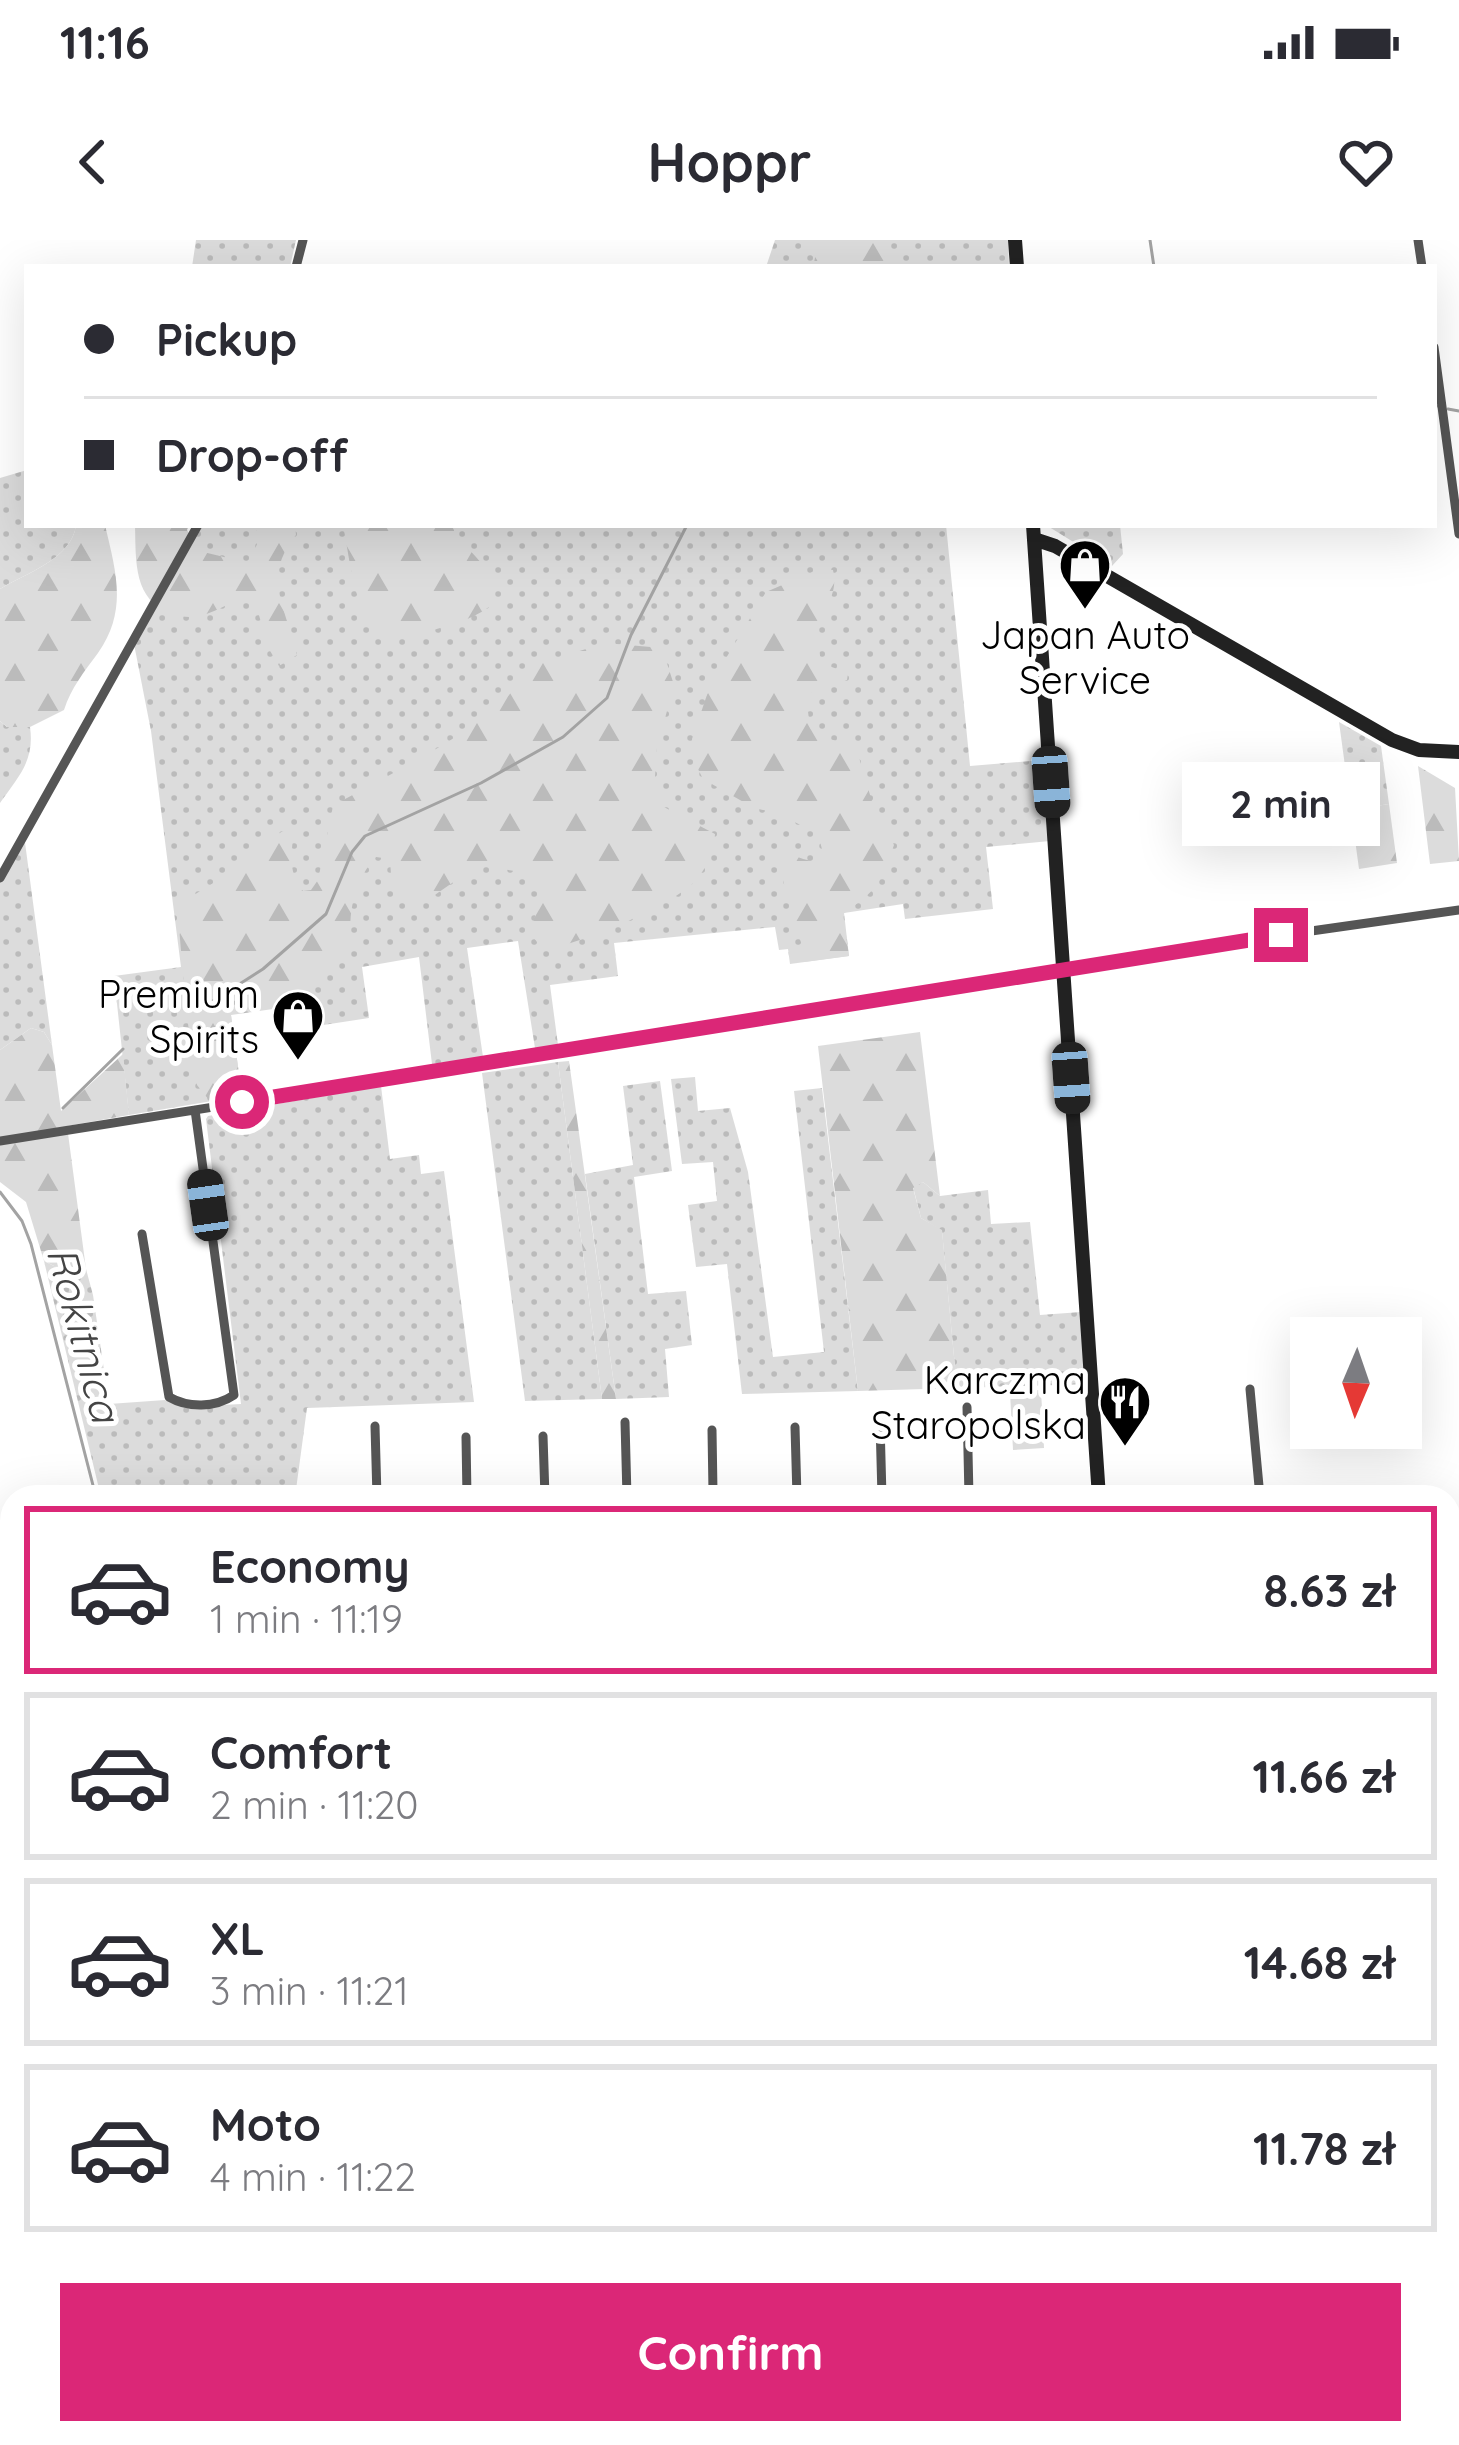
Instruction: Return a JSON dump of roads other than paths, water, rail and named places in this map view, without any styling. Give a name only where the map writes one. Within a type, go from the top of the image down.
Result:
[{"type":"street","points":[[1437,369],[1459,533]]},
{"type":"street","points":[[0,878],[196,528]]},
{"type":"street","points":[[1034,532],[1392,740],[1419,750],[1459,752]]},
{"type":"street","points":[[1034,532],[1098,1485]]},
{"type":"street","points":[[0,1141],[1192,948],[1459,910]]},
{"type":"street","points":[[142,1234],[169,1396],[181,1404],[224,1401],[234,1395],[195,1110]]},
{"type":"street","points":[[1250,1389],[1259,1485]]},
{"type":"street","points":[[967,1407],[969,1485]]},
{"type":"street","points":[[625,1422],[627,1485]]},
{"type":"street","points":[[880,1422],[882,1485]]},
{"type":"street","points":[[375,1426],[377,1485]]},
{"type":"street","points":[[795,1426],[797,1485]]},
{"type":"street","points":[[712,1430],[713,1485]]},
{"type":"street","points":[[543,1436],[545,1485]]},
{"type":"street","points":[[466,1437],[467,1485]]},
{"type":"waterway","points":[[1150,240],[1154,264]]},
{"type":"waterway","points":[[1448,409],[1459,411]]},
{"type":"waterway","points":[[202,1008],[263,969],[326,914],[352,852],[365,836],[481,783],[563,737],[607,698],[631,635],[685,528]]},
{"type":"waterway","points":[[63,1108],[123,1049]]},
{"type":"waterway","name":"Rokitnica","points":[[0,1192],[22,1221],[31,1244],[93,1485]]},
{"type":"place","name":"Japan Auto Service","points":[[1085,611]]},
{"type":"place","name":"Premium Spirits","points":[[298,1062]]},
{"type":"place","name":"Karczma Staropolska","points":[[1125,1448]]}]
